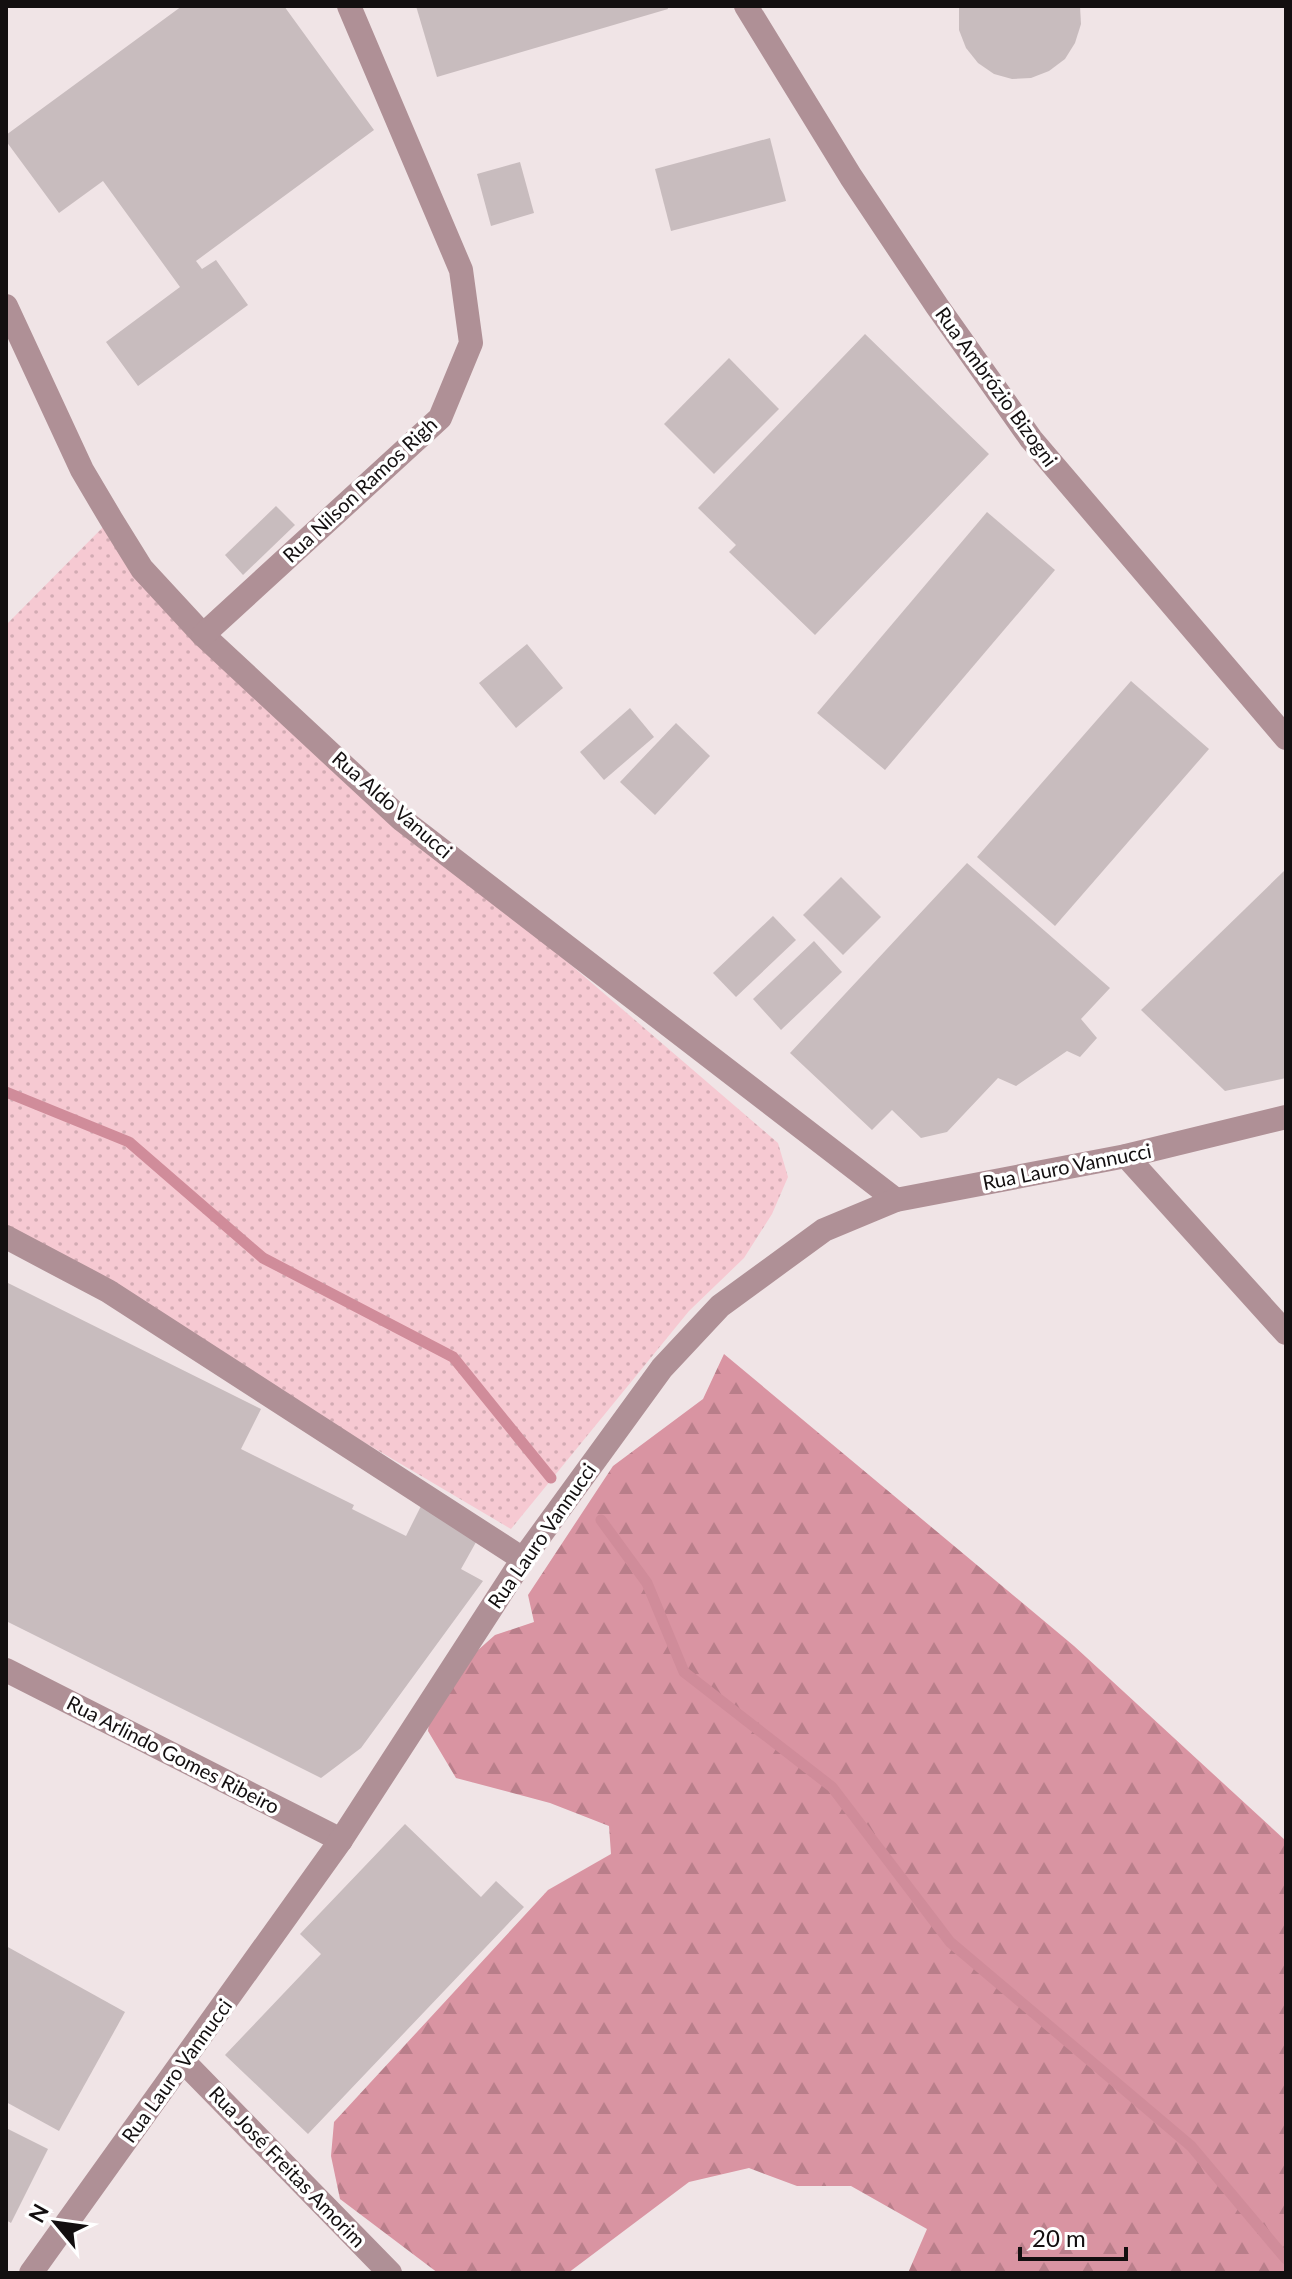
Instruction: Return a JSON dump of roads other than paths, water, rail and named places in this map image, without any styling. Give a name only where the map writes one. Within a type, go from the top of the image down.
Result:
[{"type":"street","name":"Rua Nilson Ramos Righ","points":[[203,635],[440,418],[471,343],[461,270],[349,6]]},
{"type":"street","name":"Rua Ambrózio Bizogni","points":[[746,6],[851,177],[1031,439],[1286,738]]},
{"type":"street","name":"Rua Aldo Vanucci","points":[[6,306],[82,470],[111,519],[142,569],[203,635],[401,819],[896,1200]]},
{"type":"street","name":"Rua Lauro Vannucci","points":[[31,2273],[341,1840],[523,1559],[662,1368],[720,1306],[824,1230],[896,1200],[1126,1156],[1286,1117]]},
{"type":"street","points":[[1126,1156],[1286,1333]]},
{"type":"street","points":[[6,1237],[108,1291],[523,1559]]},
{"type":"street","name":"Rua Arlindo Gomes Ribeiro","points":[[6,1670],[341,1840]]},
{"type":"street","name":"Rua José Freitas Amorim","points":[[184,2062],[390,2273]]},
{"type":"waterway","points":[[6,1092],[129,1142],[263,1258],[453,1357],[551,1478]]},
{"type":"waterway","points":[[601,1520],[647,1583],[684,1672],[832,1787],[950,1942],[1191,2146],[1286,2259]]}]
